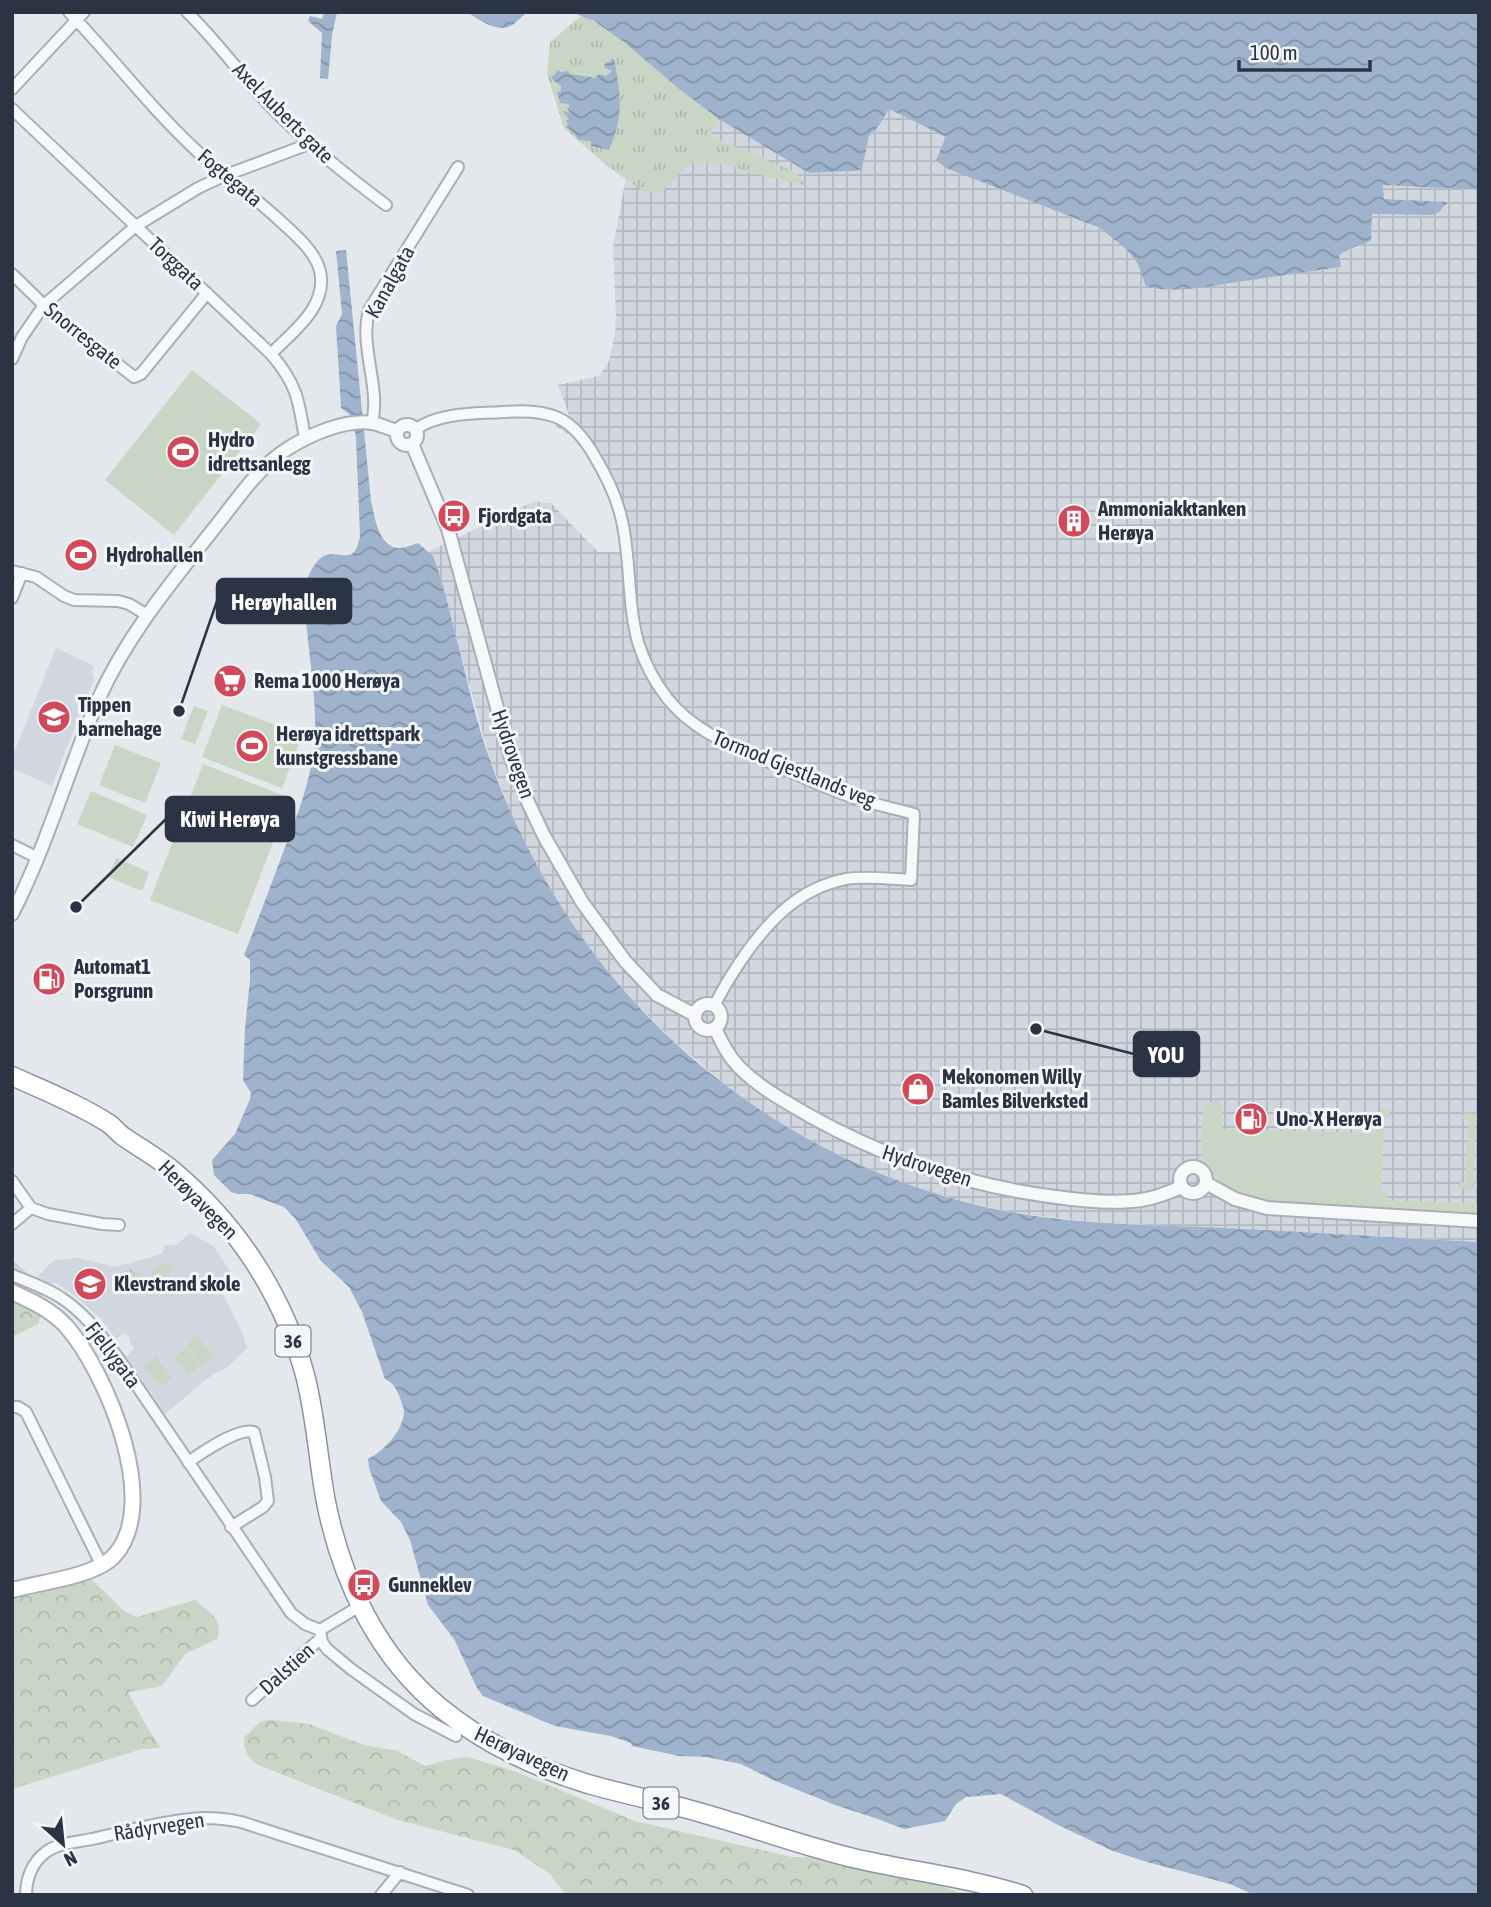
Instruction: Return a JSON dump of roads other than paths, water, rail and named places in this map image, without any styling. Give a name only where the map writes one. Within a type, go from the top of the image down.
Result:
[{"type":"highway","name":"Herøyavegen","points":[[12,1076],[113,1126],[121,1135],[170,1168],[211,1207],[246,1248],[275,1298],[305,1376],[333,1534],[342,1563],[360,1606],[390,1653],[427,1695],[469,1729],[524,1759],[585,1783],[715,1817],[826,1851],[1023,1895]]},
{"type":"highway","name":"Herøyavegen","points":[[12,1088],[109,1133],[121,1135]]},
{"type":"main road","points":[[12,1292],[53,1314],[77,1341],[101,1384],[122,1435],[133,1490],[132,1518],[126,1538],[119,1550],[102,1566],[12,1590]]},
{"type":"street","name":"Axel Auberts gate","points":[[187,12],[266,101],[309,144],[386,205]]},
{"type":"street","points":[[12,89],[77,15]]},
{"type":"street","name":"Fogtegata","points":[[77,15],[186,139],[287,227],[310,252],[320,270],[321,290],[314,308],[271,354]]},
{"type":"street","name":"Torggata","points":[[12,109],[133,228],[271,354],[292,383],[300,406],[305,439]]},
{"type":"street","points":[[12,359],[22,337],[44,305],[133,228],[198,188],[309,144]]},
{"type":"street","name":"Kanalgata","points":[[363,423],[374,406],[366,322],[374,302],[458,167]]},
{"type":"street","name":"Snorresgate","points":[[12,274],[44,305],[134,377],[141,374],[207,293]]},
{"type":"street","name":"Tormod Gjestlands veg","points":[[416,429],[439,418],[524,410],[551,414],[567,422],[592,451],[616,499],[624,530],[630,596],[638,641],[654,679],[675,708],[699,728],[722,741],[851,797],[914,814],[911,880],[850,879],[827,884],[803,896],[777,914],[762,932],[715,1005]]},
{"type":"street","points":[[12,914],[38,858],[100,697],[125,648],[147,615],[249,484],[275,458],[325,430],[363,423],[397,431]]},
{"type":"street","points":[[406,424],[413,426],[417,439],[412,444],[404,445],[400,443],[397,431],[406,424]]},
{"type":"street","name":"Hydrovegen","points":[[412,444],[448,529],[510,755],[544,836],[582,902],[625,961],[657,995],[695,1015]]},
{"type":"street","points":[[12,598],[17,572],[36,577],[74,600],[118,601],[147,615]]},
{"type":"street","points":[[12,845],[38,858]]},
{"type":"street","points":[[705,1004],[715,1005],[721,1017],[718,1025],[707,1030],[699,1026],[695,1019],[696,1010],[705,1004]]},
{"type":"street","name":"Hydrovegen","points":[[715,1028],[727,1052],[741,1069],[774,1095],[857,1141],[912,1163],[948,1175],[1011,1190],[1101,1202],[1157,1197],[1181,1187]]},
{"type":"street","points":[[1188,1167],[1201,1169],[1206,1175],[1206,1183],[1195,1193],[1185,1191],[1180,1183],[1181,1173],[1188,1167]]},
{"type":"street","points":[[12,1181],[31,1208],[48,1214],[119,1225]]},
{"type":"street","points":[[1206,1183],[1235,1199],[1267,1208],[1479,1221]]},
{"type":"street","points":[[12,1224],[31,1208]]},
{"type":"street","name":"Fjellygata","points":[[12,1275],[63,1299],[84,1316],[116,1355],[291,1613],[320,1634],[327,1649],[336,1657],[380,1691],[428,1723],[456,1736]]},
{"type":"street","points":[[12,1407],[26,1412],[102,1566]]},
{"type":"street","points":[[188,1462],[241,1433],[249,1430],[254,1432],[268,1501],[231,1527]]},
{"type":"street","points":[[320,1634],[360,1606]]},
{"type":"street","name":"Dalstien","points":[[252,1700],[320,1634]]},
{"type":"street","name":"Rådyrvegen","points":[[26,1895],[27,1882],[39,1858],[58,1846],[202,1818],[241,1822],[468,1895]]},
{"type":"street","points":[[382,1895],[400,1872]]},
{"type":"water","points":[[324,12],[337,12],[328,79],[320,78],[322,33],[308,21],[310,16],[322,19]]},
{"type":"water","points":[[467,12],[527,12],[514,24],[502,28],[490,25]]},
{"type":"water","points":[[571,12],[1479,12],[1479,190],[1383,185],[1384,199],[1448,202],[1432,215],[1372,214],[1371,240],[1339,256],[1341,267],[1192,289],[1146,287],[1138,264],[1127,250],[1100,228],[946,168],[936,160],[946,137],[889,109],[869,136],[862,169],[809,173],[719,119],[624,42],[594,21]]},
{"type":"water","points":[[610,59],[614,59],[620,105],[609,150],[591,146],[591,141],[578,140],[566,127],[566,120],[569,120],[563,111],[570,113],[567,108],[570,107],[560,103],[557,92],[561,91],[561,86],[551,78],[558,70],[596,78],[599,74],[606,76],[612,71],[604,65],[611,62]]},
{"type":"water","points":[[346,250],[371,501],[378,529],[390,545],[399,548],[418,543],[433,556],[485,746],[523,839],[569,919],[616,981],[670,1038],[730,1088],[794,1131],[864,1167],[937,1194],[1014,1213],[1067,1220],[1479,1242],[1479,1895],[1254,1895],[1230,1884],[1113,1851],[1001,1794],[966,1797],[956,1804],[945,1821],[904,1829],[835,1805],[741,1764],[706,1757],[679,1756],[632,1746],[631,1743],[611,1736],[555,1726],[483,1696],[477,1688],[454,1639],[428,1605],[410,1540],[401,1522],[381,1501],[369,1468],[368,1459],[392,1439],[401,1425],[404,1411],[399,1395],[385,1379],[362,1312],[349,1287],[321,1261],[295,1218],[284,1207],[249,1194],[231,1192],[214,1175],[212,1160],[235,1134],[250,1099],[251,1093],[243,1080],[250,980],[250,960],[244,955],[295,821],[312,762],[315,719],[304,606],[306,582],[313,567],[324,556],[351,555],[360,536],[356,438],[352,416],[341,408],[336,326],[342,314],[336,251]]},
{"type":"place","name":"Hydro idrettsanlegg","points":[[183,452]]},
{"type":"place","name":"Fjordgata","points":[[454,516]]},
{"type":"place","name":"Ammoniakktanken Herøya","points":[[1074,521]]},
{"type":"place","name":"Hydrohallen","points":[[81,555]]},
{"type":"place","name":"Rema 1000 Herøya","points":[[230,681]]},
{"type":"place","name":"Herøyhallen","points":[[179,711]]},
{"type":"place","name":"Tippen barnehage","points":[[54,717]]},
{"type":"place","name":"Herøya idrettspark kunstgressbane","points":[[252,746]]},
{"type":"place","name":"Kiwi Herøya","points":[[76,907]]},
{"type":"place","name":"Automat1 Porsgrunn","points":[[49,979]]},
{"type":"place","name":"YOU","points":[[1036,1029]]},
{"type":"place","name":"Mekonomen Willy Bamles Bilverksted","points":[[918,1089]]},
{"type":"place","name":"Uno-X Herøya","points":[[1251,1119]]},
{"type":"place","name":"Klevstrand skole","points":[[90,1284]]},
{"type":"place","name":"Gunneklev","points":[[364,1585]]}]
